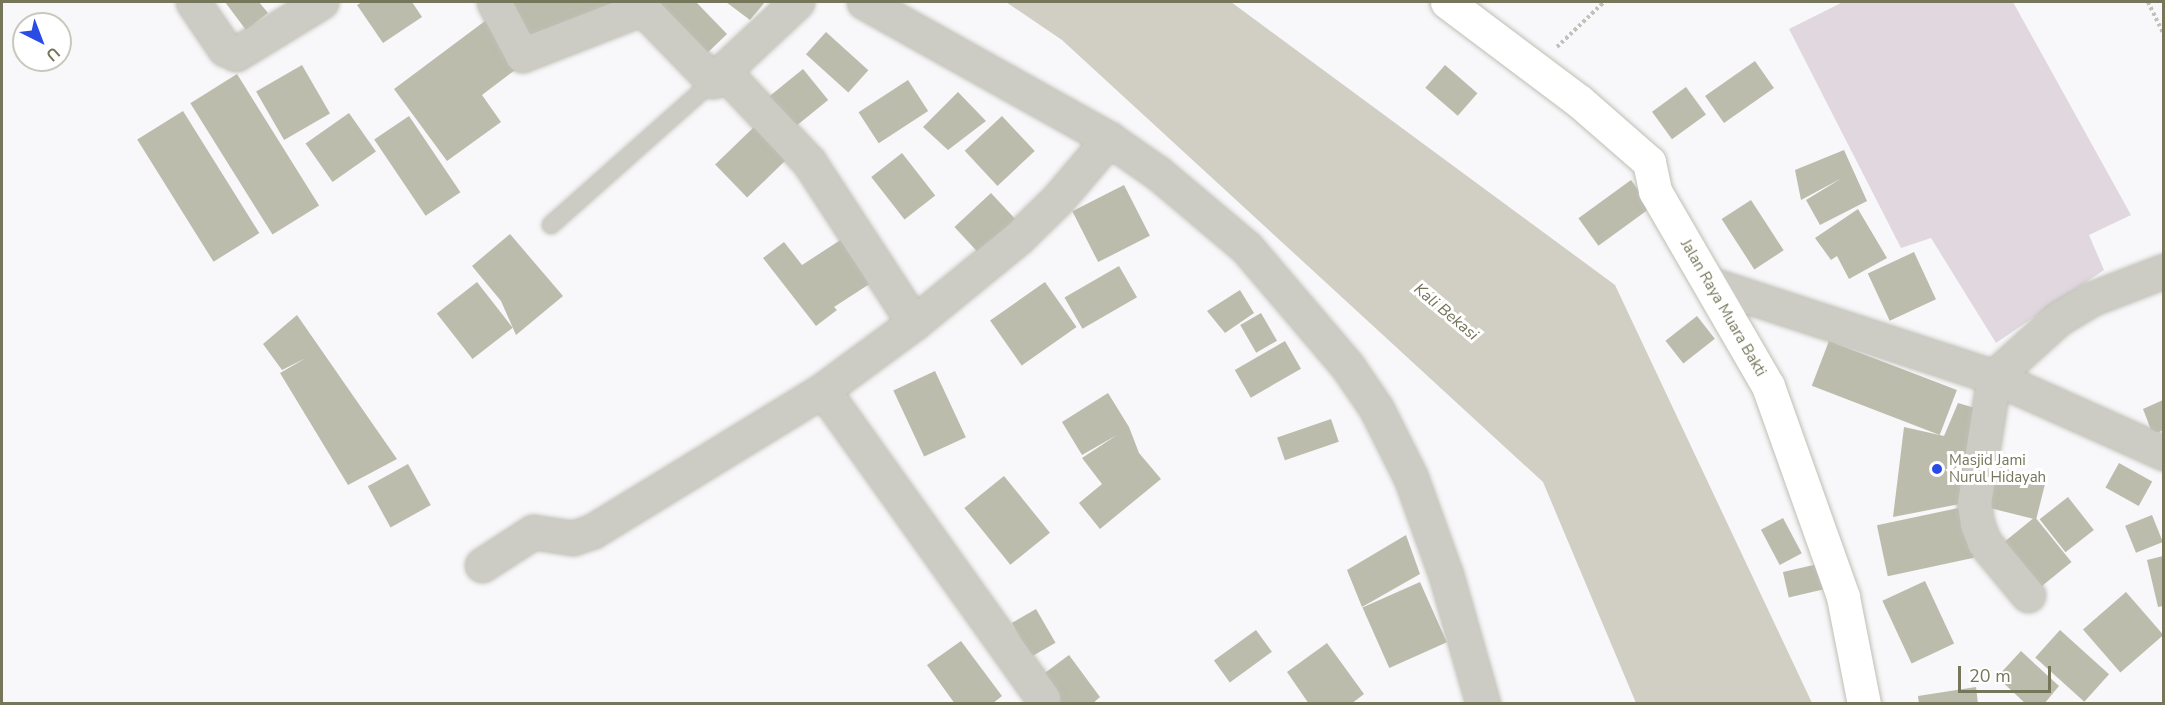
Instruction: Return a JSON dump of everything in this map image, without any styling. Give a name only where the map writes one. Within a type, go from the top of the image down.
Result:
[{"type":"main road","name":"Jalan Raya Muara Bakti","points":[[1456,4],[1649,162],[1655,191],[1713,285],[1772,397],[1843,597],[1864,704]]},
{"type":"street","points":[[193,2],[225,49],[236,54],[321,2]]},
{"type":"street","points":[[494,2],[522,55],[630,12],[643,12],[718,76],[810,162],[914,323]]},
{"type":"street","points":[[718,76],[797,2]]},
{"type":"street","points":[[864,2],[1109,140],[1158,173],[1246,247],[1348,367],[1376,408],[1411,478],[1446,575],[1474,700]]},
{"type":"street","points":[[482,565],[533,532],[573,537],[593,531],[823,390],[914,323],[1019,237],[1058,199],[1109,140]]},
{"type":"street","points":[[2028,595],[1984,542],[1977,524],[1974,503],[1994,377],[2058,319],[2091,299],[2163,271]]},
{"type":"street","points":[[1713,285],[1994,377],[2163,453]]},
{"type":"street","points":[[823,390],[1043,698]]},
{"type":"lane","points":[[551,225],[718,76]]},
{"type":"path","points":[[1535,67],[1604,2]]},
{"type":"path","points":[[2148,2],[2163,35]]},
{"type":"shaded area","points":[[1843,2],[2013,2],[2131,215],[2089,235],[2104,270],[1996,343],[1931,238],[1901,248],[1789,29]]},
{"type":"water","name":"Kali Bekasi","points":[[1006,2],[1231,2],[1615,285],[1812,703],[1636,703],[1543,482],[1062,40]]},
{"type":"building","points":[[225,2],[259,2],[268,13],[246,30]]},
{"type":"building","points":[[362,2],[412,2],[422,17],[383,43],[357,5]]},
{"type":"building","points":[[506,2],[646,2],[526,52]]},
{"type":"building","points":[[658,2],[696,2],[727,34],[700,60]]},
{"type":"building","points":[[726,2],[765,2],[750,20]]},
{"type":"building","points":[[485,21],[519,67],[482,95],[501,122],[447,161],[394,89]]},
{"type":"building","points":[[826,32],[868,70],[848,92],[806,54]]},
{"type":"building","points":[[1755,61],[1774,88],[1724,123],[1705,96]]},
{"type":"building","points":[[302,65],[330,113],[284,140],[256,92]]},
{"type":"building","points":[[1445,65],[1477,93],[1458,116],[1425,88]]},
{"type":"building","points":[[803,69],[828,100],[786,134],[761,103]]},
{"type":"building","points":[[237,74],[319,205],[272,235],[190,103]]},
{"type":"building","points":[[908,80],[928,111],[879,143],[859,112]]},
{"type":"building","points":[[1686,87],[1706,115],[1672,139],[1652,112]]},
{"type":"building","points":[[958,92],[986,121],[948,150],[923,127]]},
{"type":"building","points":[[183,111],[259,233],[214,262],[137,140]]},
{"type":"building","points":[[349,113],[376,152],[333,182],[306,143]]},
{"type":"building","points":[[409,116],[460,192],[426,216],[374,139]]},
{"type":"building","points":[[1002,116],[1035,151],[997,186],[965,151]]},
{"type":"building","points":[[754,127],[786,160],[747,198],[715,165]]},
{"type":"building","points":[[1844,150],[1867,201],[1820,225],[1806,200],[1842,178],[1801,200],[1795,170]]},
{"type":"building","points":[[902,153],[935,196],[905,220],[871,177]]},
{"type":"building","points":[[1631,180],[1651,208],[1598,246],[1578,218]]},
{"type":"building","points":[[1124,185],[1150,236],[1098,262],[1072,211]]},
{"type":"building","points":[[991,193],[1022,226],[985,260],[954,227]]},
{"type":"building","points":[[1751,200],[1784,250],[1754,269],[1722,219]]},
{"type":"building","points":[[1858,209],[1887,258],[1849,279],[1837,256],[1831,260],[1815,238]]},
{"type":"building","points":[[510,234],[563,296],[516,335],[501,301],[472,266]]},
{"type":"building","points":[[842,239],[871,283],[834,307],[837,310],[816,326],[763,258],[784,242],[802,265]]},
{"type":"building","points":[[1914,252],[1936,299],[1890,321],[1868,274]]},
{"type":"building","points":[[1119,266],[1137,297],[1082,329],[1064,298]]},
{"type":"building","points":[[477,282],[513,328],[473,359],[437,313]]},
{"type":"building","points":[[1045,282],[1077,327],[1022,365],[990,320]]},
{"type":"building","points":[[1240,290],[1254,313],[1225,333],[1207,311]]},
{"type":"building","points":[[1261,313],[1277,341],[1256,353],[1240,325]]},
{"type":"building","points":[[297,315],[397,459],[348,485],[280,373],[306,358],[282,370],[263,344]]},
{"type":"building","points":[[1697,316],[1715,339],[1683,363],[1665,341]]},
{"type":"building","points":[[1285,341],[1301,369],[1251,398],[1235,370]]},
{"type":"building","points":[[1829,341],[1957,390],[1940,435],[1812,386]]},
{"type":"building","points":[[935,371],[966,437],[924,457],[893,390]]},
{"type":"building","points":[[1108,393],[1129,427],[1139,453],[1161,479],[1100,529],[1079,503],[1102,484],[1082,458],[1117,435],[1082,455],[1062,422]]},
{"type":"building","points":[[2163,400],[2163,430],[2153,435],[2143,409]]},
{"type":"building","name":"Masjid Jami Nurul Hidayah","points":[[1958,403],[1985,411],[1970,502],[1893,517],[1904,427],[1944,436]]},
{"type":"building","points":[[1331,419],[1339,442],[1285,460],[1277,438]]},
{"type":"building","points":[[2119,463],[2152,481],[2139,506],[2105,487]]},
{"type":"building","points":[[408,464],[431,505],[391,527],[368,486]]},
{"type":"building","points":[[1991,465],[2046,479],[2036,520],[1981,506]]},
{"type":"building","points":[[1004,476],[1050,533],[1010,565],[964,508]]},
{"type":"building","points":[[2068,497],[2094,530],[2065,552],[2040,519]]},
{"type":"building","points":[[1963,507],[1974,558],[1888,576],[1877,525]]},
{"type":"building","points":[[2152,515],[2163,542],[2136,553],[2125,526]]},
{"type":"building","points":[[2035,517],[2072,562],[2036,591],[1999,546]]},
{"type":"building","points":[[1783,518],[1802,553],[1780,565],[1761,530]]},
{"type":"building","points":[[1406,535],[1420,574],[1362,607],[1347,570]]},
{"type":"building","points":[[2163,556],[2163,606],[2158,607],[2147,560]]},
{"type":"building","points":[[1818,564],[1824,589],[1789,597],[1783,572]]},
{"type":"building","points":[[1925,581],[1954,644],[1912,663],[1882,601]]},
{"type":"building","points":[[1420,582],[1447,642],[1389,668],[1362,608]]},
{"type":"building","points":[[2126,592],[2163,635],[2120,672],[2083,629]]},
{"type":"building","points":[[1036,609],[1056,643],[1031,657],[1012,623]]},
{"type":"building","points":[[1256,630],[1272,652],[1230,682],[1214,661]]},
{"type":"building","points":[[2060,630],[2109,674],[2084,702],[2035,657]]},
{"type":"building","points":[[961,641],[1002,696],[992,704],[955,704],[927,665]]},
{"type":"building","points":[[1327,643],[1364,694],[1351,704],[1309,704],[1287,672]]},
{"type":"building","points":[[2021,651],[2059,686],[2044,704],[2026,704],[1997,677]]},
{"type":"building","points":[[1069,655],[1100,697],[1092,704],[1056,704],[1038,678]]},
{"type":"building","points":[[1976,687],[1978,704],[1919,704],[1918,696]]},
{"type":"place","name":"Masjid Jami Nurul Hidayah","points":[[1937,469]]}]
